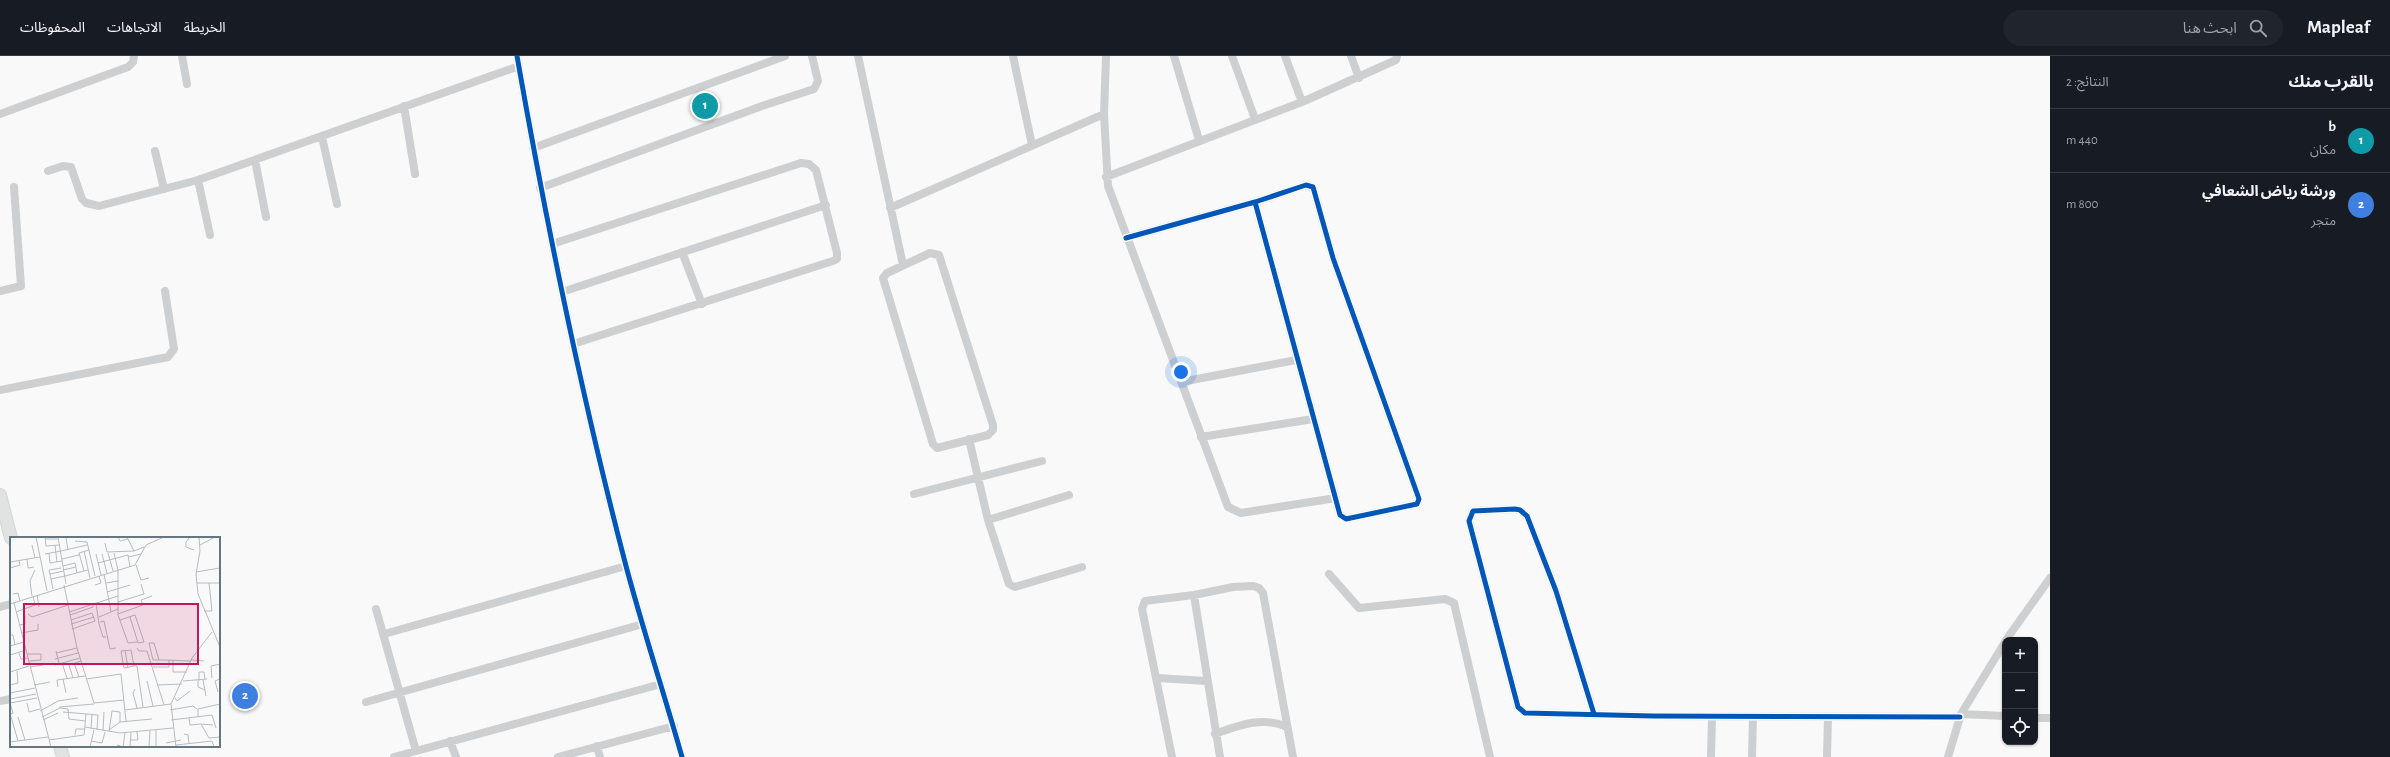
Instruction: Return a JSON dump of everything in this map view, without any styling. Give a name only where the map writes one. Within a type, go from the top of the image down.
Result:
[{"type":"street","points":[[0,114],[128,67],[133,62],[134,56]]},
{"type":"street","points":[[182,56],[187,84]]},
{"type":"street","points":[[517,56],[540,188],[572,344],[626,566],[662,684],[682,757]]},
{"type":"street","points":[[533,148],[786,56]]},
{"type":"street","points":[[540,188],[762,106],[814,89],[818,81],[812,56]]},
{"type":"street","points":[[858,56],[903,265]]},
{"type":"street","points":[[1014,56],[1032,145]]},
{"type":"street","points":[[1106,56],[1104,114],[1106,177],[1126,238],[1228,506],[1232,510],[1241,513],[1336,498]]},
{"type":"street","points":[[1174,56],[1199,140]]},
{"type":"street","points":[[1232,56],[1255,119]]},
{"type":"street","points":[[1285,56],[1302,102]]},
{"type":"street","points":[[1350,56],[1359,78]]},
{"type":"street","points":[[1106,177],[1199,140],[1302,102],[1359,78],[1396,60],[1397,56]]},
{"type":"street","points":[[48,171],[63,166],[71,167],[82,199],[92,206],[99,206],[198,180],[519,66]]},
{"type":"street","points":[[404,106],[415,174]]},
{"type":"street","points":[[890,208],[1104,114]]},
{"type":"street","points":[[322,137],[337,204]]},
{"type":"street","points":[[155,151],[164,189]]},
{"type":"street","points":[[255,160],[266,217]]},
{"type":"street","points":[[552,244],[801,164],[809,164],[816,170],[826,205],[837,258],[702,304],[572,344]]},
{"type":"street","points":[[198,180],[210,235]]},
{"type":"street","points":[[1126,238],[1255,202],[1306,185],[1313,187],[1333,258],[1419,499],[1417,504],[1346,519],[1340,515],[1296,360],[1255,202]]},
{"type":"street","points":[[0,291],[21,286],[14,187]]},
{"type":"street","points":[[562,292],[826,205]]},
{"type":"street","points":[[682,252],[702,304]]},
{"type":"street","points":[[930,254],[939,255],[993,425],[994,430],[990,434],[937,448],[933,444],[884,278],[887,273],[903,265],[930,254]]},
{"type":"street","points":[[0,390],[168,357],[174,349],[166,290]]},
{"type":"street","points":[[1181,382],[1296,360]]},
{"type":"street","points":[[1202,437],[1313,418]]},
{"type":"street","points":[[969,439],[988,520],[1012,586],[1082,567]]},
{"type":"street","points":[[914,494],[1042,461]]},
{"type":"street","points":[[988,520],[1069,495]]},
{"type":"street","points":[[1,500],[11,537]]},
{"type":"street","points":[[1594,714],[1556,591],[1528,516],[1520,510],[1515,509],[1473,511],[1469,521],[1518,708],[1525,713],[1753,717],[2002,716]]},
{"type":"street","points":[[384,634],[626,566]]},
{"type":"street","points":[[1329,574],[1359,608],[1445,599],[1451,600],[1454,603],[1490,757]]},
{"type":"street","points":[[2009,637],[2050,578]]},
{"type":"street","points":[[1172,757],[1142,609],[1143,604],[1145,601],[1194,595],[1233,587],[1253,586],[1259,588],[1263,593],[1293,757]]},
{"type":"street","points":[[1194,595],[1220,757]]},
{"type":"street","points":[[0,607],[10,604]]},
{"type":"street","points":[[376,609],[401,693],[416,751]]},
{"type":"street","points":[[366,702],[643,624]]},
{"type":"street","points":[[1948,757],[1961,716],[2002,648]]},
{"type":"street","points":[[1157,678],[1207,681]]},
{"type":"street","points":[[394,757],[450,740],[662,684]]},
{"type":"street","points":[[0,702],[10,699]]},
{"type":"street","points":[[1711,757],[1712,716]]},
{"type":"street","points":[[1752,757],[1753,717]]},
{"type":"street","points":[[1827,757],[1828,717]]},
{"type":"street","points":[[2038,718],[2050,718]]},
{"type":"street","points":[[1216,734],[1236,727],[1263,721],[1278,723],[1287,727]]},
{"type":"street","points":[[558,757],[674,726]]},
{"type":"street","points":[[450,740],[456,757]]},
{"type":"street","points":[[597,746],[600,757]]},
{"type":"street","points":[[60,747],[63,757]]},
{"type":"cycle path","points":[[517,56],[540,184],[580,376],[626,566],[682,757]]},
{"type":"cycle path","points":[[1126,238],[1255,202],[1306,185],[1313,187],[1333,258],[1419,499],[1417,504],[1346,519],[1340,515],[1255,202]]},
{"type":"cycle path","points":[[1594,714],[1556,591],[1527,516],[1520,510],[1515,509],[1473,511],[1469,521],[1518,707],[1525,713],[1653,716],[1960,717]]},
{"type":"place","name":"b","points":[[705,106]]},
{"type":"place","name":"ورشة رياض الشعافي","points":[[245,696]]}]
